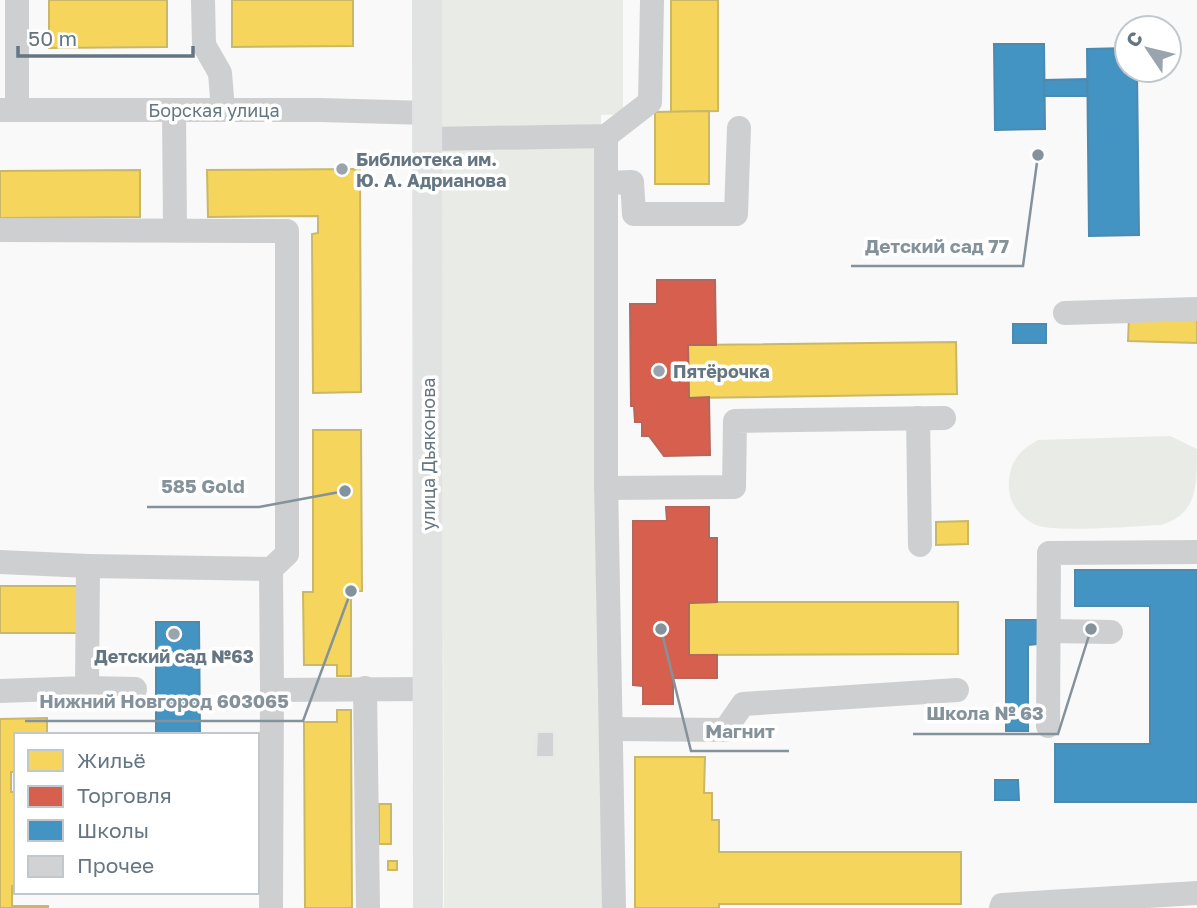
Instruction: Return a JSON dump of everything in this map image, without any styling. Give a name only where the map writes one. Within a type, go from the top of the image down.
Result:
[{"type":"main road","name":"улица Дьяконова","points":[[427,0],[428,908]]},
{"type":"street","points":[[9,110],[17,0]]},
{"type":"street","points":[[202,0],[204,45],[220,73],[223,110]]},
{"type":"street","points":[[614,908],[606,488],[606,136],[650,103],[652,0]]},
{"type":"street","name":"Борская улица","points":[[9,110],[223,110],[606,136]]},
{"type":"street","points":[[174,110],[175,230]]},
{"type":"street","points":[[606,183],[632,182],[634,214],[736,214],[739,128]]},
{"type":"street","points":[[0,230],[287,231],[287,554],[271,569],[0,562]]},
{"type":"street","points":[[1065,313],[1197,309]]},
{"type":"street","points":[[918,418],[920,545]]},
{"type":"street","points":[[606,488],[734,486],[735,421],[944,418]]},
{"type":"street","points":[[1048,726],[1049,553],[1197,552]]},
{"type":"street","points":[[87,688],[88,566]]},
{"type":"street","points":[[271,569],[271,908]]},
{"type":"street","points":[[1049,631],[1111,632]]},
{"type":"street","points":[[365,688],[368,908]]},
{"type":"street","points":[[0,691],[135,689]]},
{"type":"street","points":[[272,690],[428,689]]},
{"type":"street","points":[[612,729],[725,730],[743,704],[957,690]]},
{"type":"street","points":[[1001,908],[1002,905],[1197,893]]},
{"type":"shaded area","points":[[441,0],[623,0],[623,114],[601,115],[602,908],[444,908]]},
{"type":"shaded area","points":[[1170,436],[1197,449],[1192,497],[1182,514],[1173,520],[1161,525],[1134,527],[1046,527],[1024,518],[1012,502],[1009,482],[1014,462],[1021,452],[1038,440]]},
{"type":"building: Жильё","points":[[49,0],[167,0],[167,47],[49,48]]},
{"type":"building: Жильё","points":[[232,0],[353,0],[353,46],[232,47]]},
{"type":"building: Жильё","points":[[671,0],[718,0],[718,111],[671,112]]},
{"type":"building: Жильё","points":[[709,111],[709,184],[655,184],[655,112]]},
{"type":"building: Жильё","points":[[360,169],[361,392],[313,393],[312,234],[318,233],[318,216],[208,217],[207,170]]},
{"type":"building: Жильё","points":[[140,170],[140,217],[0,218],[0,171]]},
{"type":"building: Жильё","points":[[1129,317],[1197,319],[1197,343],[1128,341]]},
{"type":"building: Жильё","points":[[956,342],[957,394],[689,398],[688,345]]},
{"type":"building: Жильё","points":[[313,430],[361,430],[362,591],[351,591],[351,676],[337,676],[337,665],[304,665],[303,592],[313,592]]},
{"type":"building: Жильё","points":[[968,521],[968,544],[936,545],[936,522]]},
{"type":"building: Жильё","points":[[0,586],[82,586],[82,633],[0,633]]},
{"type":"building: Жильё","points":[[958,602],[958,654],[689,655],[689,603]]},
{"type":"building: Жильё","points":[[337,710],[351,710],[352,908],[305,908],[304,722],[337,722]]},
{"type":"building: Жильё","points":[[47,718],[47,733],[14,733],[11,792],[14,792],[12,906],[48,908],[0,908],[0,719]]},
{"type":"building: Жильё","points":[[635,757],[705,757],[704,793],[712,793],[712,820],[719,820],[719,852],[961,852],[961,904],[719,904],[719,908],[635,908]]},
{"type":"building: Жильё","points":[[379,804],[391,804],[391,844],[379,844]]},
{"type":"building: Жильё","points":[[388,861],[397,861],[397,870],[388,870]]},
{"type":"building: Торговля","name":"Пятёрочка","points":[[657,280],[715,280],[716,345],[688,345],[689,398],[709,397],[710,455],[664,456],[649,436],[642,436],[642,422],[635,422],[634,406],[631,406],[630,304],[657,304]]},
{"type":"building: Торговля","points":[[666,507],[709,507],[709,538],[717,538],[717,602],[689,603],[689,655],[717,655],[717,678],[673,678],[673,704],[643,704],[643,686],[633,685],[633,521],[667,521]]},
{"type":"building: Школы","points":[[994,44],[1044,44],[1045,129],[995,130]]},
{"type":"building: Школы","points":[[1113,48],[1113,84],[1137,84],[1139,235],[1089,236],[1087,49]]},
{"type":"building: Школы","points":[[1087,79],[1087,96],[1044,96],[1044,80]]},
{"type":"building: Школы","points":[[1013,324],[1046,324],[1046,343],[1013,343]]},
{"type":"building: Школы","points":[[1075,570],[1197,570],[1197,802],[1055,802],[1055,744],[1150,744],[1150,606],[1075,606]]},
{"type":"building: Школы","points":[[1006,620],[1037,620],[1037,644],[1028,645],[1028,731],[1006,731]]},
{"type":"building: Школы","points":[[156,622],[199,622],[200,733],[156,733]]},
{"type":"building: Школы","points":[[995,780],[1018,780],[1019,800],[995,800]]},
{"type":"building: Прочее","points":[[537,732],[554,732],[554,757],[536,757]]},
{"type":"place","name":"Детский сад 77","points":[[1038,155]]},
{"type":"place","name":"Библиотека им. Ю. А. Адрианова","points":[[342,169]]},
{"type":"place","name":"Пятёрочка","points":[[659,371]]},
{"type":"place","name":"585 Gold","points":[[345,491]]},
{"type":"place","name":"Нижний Новгород 603065","points":[[351,591]]},
{"type":"place","name":"Магнит","points":[[661,629]]},
{"type":"place","name":"Школа № 63","points":[[1091,629]]},
{"type":"place","name":"Детский сад №63","points":[[174,634]]}]
